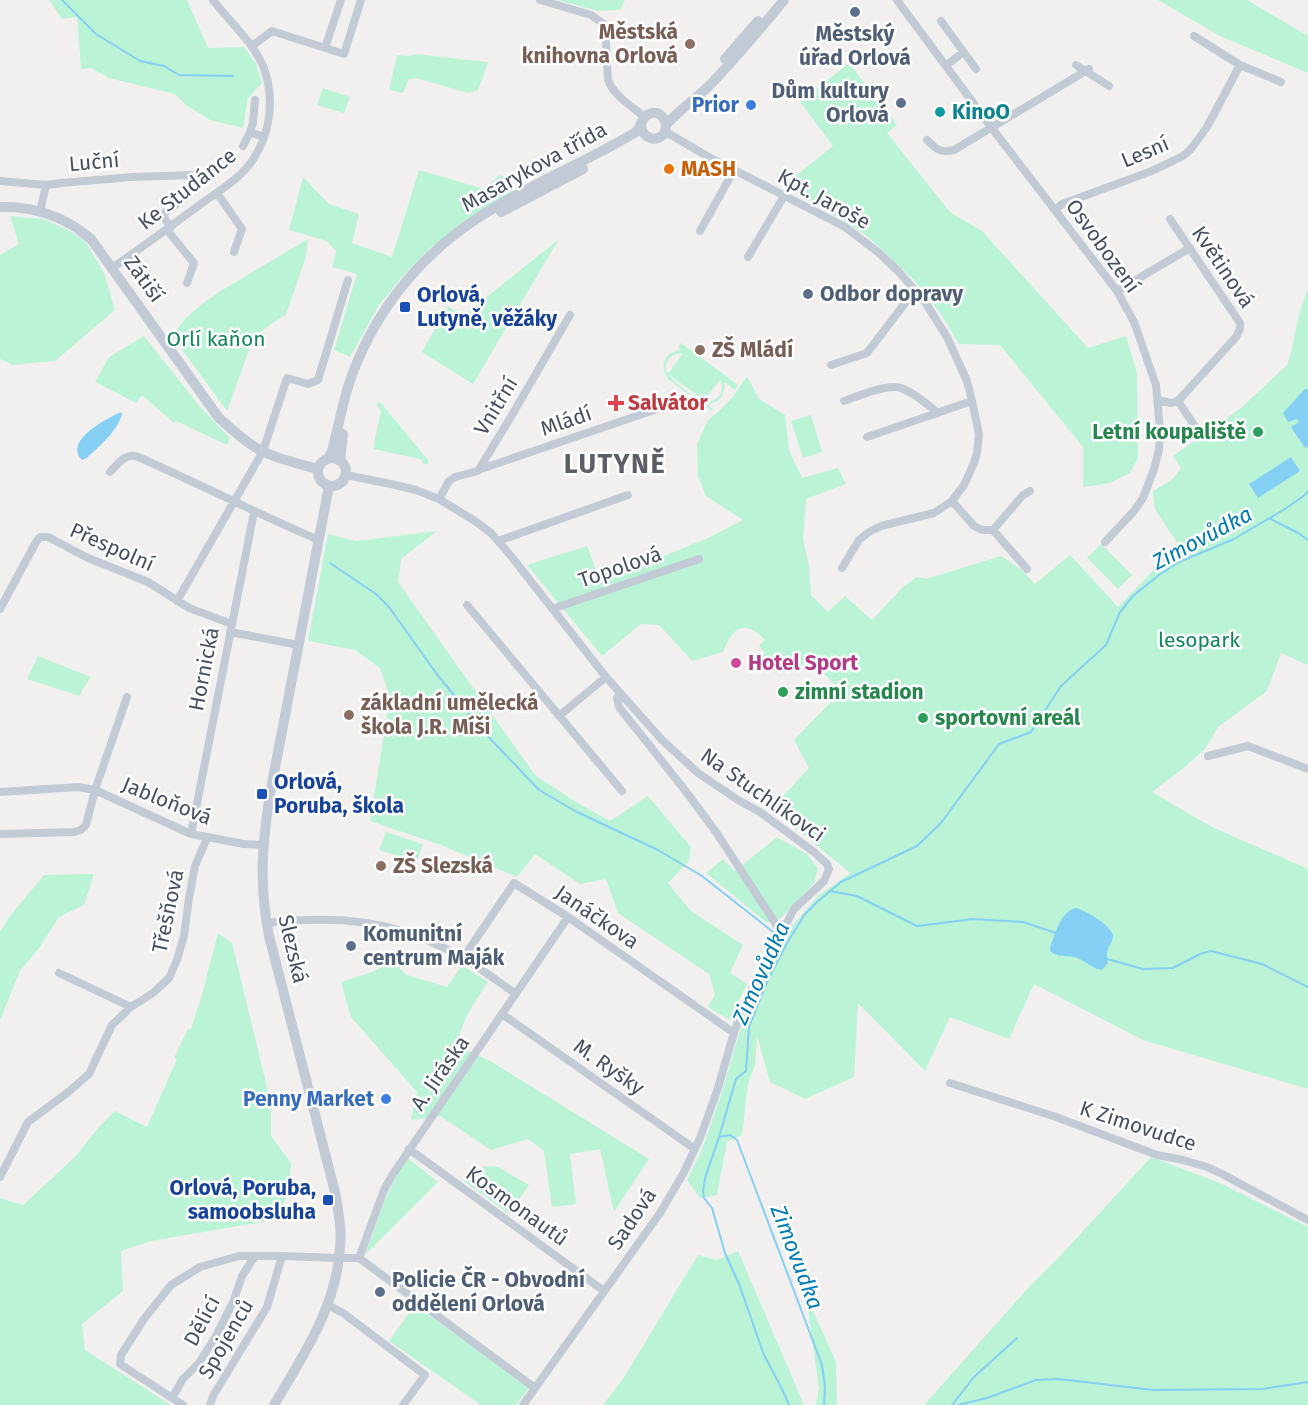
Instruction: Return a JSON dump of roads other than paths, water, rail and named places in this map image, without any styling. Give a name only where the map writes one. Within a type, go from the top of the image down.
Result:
[{"type":"street","name":"Ke Studánce","points":[[112,268],[239,175],[254,159],[264,137],[269,119],[270,92],[263,66],[252,46],[213,0]]},
{"type":"street","points":[[325,48],[341,0]]},
{"type":"street","points":[[252,46],[272,31],[344,54],[361,0]]},
{"type":"street","points":[[540,0],[591,15],[605,25],[610,86],[643,122]]},
{"type":"street","points":[[775,0],[701,84],[678,104],[660,115],[652,114],[643,122],[642,132],[648,137],[657,139],[662,136],[674,116],[718,77],[784,0]]},
{"type":"street","name":"Osvobození","points":[[897,0],[1117,291],[1134,322],[1156,385],[1160,430],[1159,450],[1148,487],[1137,506],[1105,542]]},
{"type":"street","points":[[941,21],[976,69]]},
{"type":"street","points":[[1194,36],[1240,65],[1281,82]]},
{"type":"street","points":[[946,66],[963,52]]},
{"type":"street","points":[[1076,65],[1088,70],[1109,86]]},
{"type":"street","name":"Lesní","points":[[1055,210],[1062,204],[1152,171],[1183,156],[1207,128],[1240,65]]},
{"type":"street","points":[[927,140],[935,149],[944,152],[954,150],[1088,70]]},
{"type":"street","points":[[243,146],[253,123],[255,100]]},
{"type":"street","points":[[660,115],[664,119],[666,128]]},
{"type":"street","name":"Masarykova třída","points":[[334,459],[332,451],[350,380],[363,348],[387,305],[416,270],[444,244],[484,214],[620,142],[636,132],[643,122]]},
{"type":"street","name":"Kpt. Jaroše","points":[[666,128],[684,144],[852,231],[879,253],[925,302],[947,337],[967,381],[979,434],[974,464],[964,485],[952,501],[934,513],[881,526],[869,532],[860,540],[842,568]]},
{"type":"street","points":[[250,132],[264,137]]},
{"type":"street","name":"Masarykova třída","points":[[334,459],[340,447],[358,376],[368,353],[395,306],[426,269],[455,243],[485,221],[622,148],[648,137]]},
{"type":"street","points":[[700,231],[734,170]]},
{"type":"street","name":"Luční","points":[[0,181],[46,185],[133,177],[192,175]]},
{"type":"street","points":[[40,212],[46,185]]},
{"type":"street","points":[[217,193],[242,229],[234,252]]},
{"type":"street","points":[[187,283],[194,262],[162,215],[188,196]]},
{"type":"street","points":[[748,257],[784,196]]},
{"type":"street","name":"Zátiší","points":[[0,207],[14,206],[47,213],[73,226],[91,239],[219,418],[241,437],[263,451],[318,469]]},
{"type":"street","name":"Květinová","points":[[1170,219],[1240,323],[1236,338],[1178,401]]},
{"type":"street","points":[[1117,291],[1190,248]]},
{"type":"street","points":[[177,601],[263,451],[287,378],[308,384],[318,380],[348,280]]},
{"type":"street","points":[[831,365],[867,353],[915,290]]},
{"type":"street","name":"Vnitřní","points":[[478,471],[570,315]]},
{"type":"street","points":[[844,401],[883,388],[896,387],[904,389],[938,413]]},
{"type":"street","points":[[1158,400],[1171,403],[1178,401],[1200,434]]},
{"type":"street","points":[[867,437],[972,401]]},
{"type":"street","name":"Mládí","points":[[478,471],[666,406]]},
{"type":"street","points":[[110,472],[128,455],[136,456],[319,540]]},
{"type":"street","points":[[334,459],[345,467],[346,475],[338,485],[325,485],[319,478],[318,469],[322,462],[334,459]]},
{"type":"street","points":[[439,498],[449,481],[455,477],[478,471]]},
{"type":"street","name":"Na Stuchlíkovci","points":[[346,475],[399,486],[439,498],[490,533],[606,677],[662,740],[698,773],[760,812],[827,864],[829,869],[824,881],[794,909],[781,932],[744,1004],[734,1033]]},
{"type":"street","name":"Slezská","points":[[274,1405],[312,1340],[328,1305],[337,1275],[339,1258],[340,1231],[335,1192],[278,976],[266,923],[262,889],[263,845],[270,794],[329,486]]},
{"type":"street","points":[[993,530],[1023,495],[1030,491]]},
{"type":"street","points":[[498,541],[628,495]]},
{"type":"street","points":[[952,501],[974,526],[982,530],[993,530],[1027,569]]},
{"type":"street","name":"Hornická","points":[[191,834],[254,512]]},
{"type":"street","name":"Přespolní","points":[[0,609],[36,542],[40,537],[48,537],[88,558],[148,582],[189,608],[231,628],[299,645]]},
{"type":"street","name":"Topolová","points":[[552,609],[699,559]]},
{"type":"street","points":[[467,605],[622,791]]},
{"type":"street","points":[[559,716],[606,677]]},
{"type":"street","name":"Na Stuchlíkovci","points":[[620,693],[619,707],[716,832],[781,932]]},
{"type":"street","name":"Jabloňová","points":[[0,834],[74,832],[86,825],[95,790],[127,697]]},
{"type":"street","points":[[1208,756],[1248,746],[1308,770]]},
{"type":"street","name":"Jabloňová","points":[[0,792],[78,788],[95,790],[191,834],[244,844],[263,845]]},
{"type":"street","name":"Třešňová","points":[[0,1177],[28,1122],[89,1074],[112,1025],[130,1007],[153,993],[169,978],[184,936],[195,866],[207,838]]},
{"type":"street","name":"Janáčkova","points":[[463,958],[514,883],[734,1033]]},
{"type":"street","name":"A. Jiráska","points":[[359,1258],[384,1190],[393,1174],[568,918]]},
{"type":"street","points":[[266,923],[339,919],[361,921],[402,930],[463,958],[516,994]]},
{"type":"street","points":[[59,973],[130,1007]]},
{"type":"street","name":"M. Ryšky","points":[[502,1014],[695,1149]]},
{"type":"street","name":"Sadová","points":[[523,1405],[660,1213],[683,1174],[717,1091],[734,1033]]},
{"type":"street","name":"K Zimovudce","points":[[950,1083],[1056,1117],[1157,1155],[1207,1167],[1308,1220]]},
{"type":"street","name":"Kosmonautů","points":[[409,1149],[604,1291]]},
{"type":"street","points":[[183,1405],[120,1364],[121,1355],[144,1319],[171,1285],[200,1267],[239,1256],[359,1258],[535,1388]]},
{"type":"street","name":"Dělící","points":[[172,1398],[183,1379],[200,1363],[217,1334],[234,1300],[242,1276],[255,1256]]},
{"type":"street","name":"Spojenců","points":[[210,1405],[213,1396],[267,1307],[282,1256]]},
{"type":"street","points":[[328,1305],[343,1313],[425,1375],[403,1405]]},
{"type":"water","points":[[1305,389],[1308,389],[1308,446],[1305,448],[1291,427],[1299,422],[1297,419],[1288,422],[1283,413]]},
{"type":"water","points":[[121,412],[120,421],[112,432],[87,458],[82,460],[78,453],[78,445],[82,438],[97,425]]},
{"type":"water","points":[[1291,457],[1300,471],[1258,498],[1249,484]]},
{"type":"water","points":[[1076,908],[1098,919],[1112,932],[1113,938],[1107,952],[1108,963],[1102,970],[1075,957],[1050,951],[1062,919],[1070,910]]},
{"type":"waterway","points":[[62,0],[96,34],[140,61],[164,66],[179,75],[233,76]]},
{"type":"waterway","name":"Zimovůdka","points":[[789,1405],[764,1355],[739,1284],[725,1253],[712,1208],[704,1198],[703,1192],[705,1178],[736,1079],[746,1071],[749,1027],[767,982],[787,943],[805,914],[841,882],[917,846],[941,823],[999,744],[1031,732],[1061,686],[1106,645],[1120,612],[1133,596],[1179,562],[1234,539],[1285,509],[1308,491]]},
{"type":"waterway","points":[[1269,518],[1308,540]]},
{"type":"waterway","points":[[330,563],[376,594],[389,607],[436,673],[483,731],[539,790],[577,812],[658,850],[702,876],[777,935]]},
{"type":"waterway","points":[[830,891],[857,896],[917,926],[973,919],[1023,922],[1056,933]]},
{"type":"waterway","points":[[1107,959],[1143,969],[1173,968],[1211,951],[1262,964],[1308,987]]},
{"type":"waterway","name":"Zimovudka","points":[[719,1137],[730,1135],[737,1140],[822,1365],[825,1387],[824,1405]]},
{"type":"waterway","points":[[952,1405],[974,1377],[1017,1338]]},
{"type":"waterway","points":[[958,1405],[987,1398],[1036,1380],[1059,1379],[1153,1390],[1262,1389],[1308,1382]]},
{"type":"place","name":"Městský úřad Orlová","points":[[855,12]]},
{"type":"place","name":"Městská knihovna Orlová","points":[[690,44]]},
{"type":"place","name":"Dům kultury Orlová","points":[[901,103]]},
{"type":"place","name":"Prior","points":[[751,105]]},
{"type":"place","name":"KinoO","points":[[940,112]]},
{"type":"place","name":"MASH","points":[[669,169]]},
{"type":"place","name":"Odbor dopravy","points":[[808,294]]},
{"type":"place","name":"Orlová, Lutyně, věžáky","points":[[405,307]]},
{"type":"place","name":"ZŠ Mládí","points":[[700,350]]},
{"type":"place","name":"Salvátor","points":[[616,403]]},
{"type":"place","name":"Letní koupaliště","points":[[1258,432]]},
{"type":"place","name":"Hotel Sport","points":[[736,663]]},
{"type":"place","name":"zimní stadion","points":[[783,692]]},
{"type":"place","name":"základní umělecká škola J.R. Míši","points":[[349,715]]},
{"type":"place","name":"sportovní areál","points":[[923,718]]},
{"type":"place","name":"Orlová, Poruba, škola","points":[[262,794]]},
{"type":"place","name":"ZŠ Slezská","points":[[381,866]]},
{"type":"place","name":"Komunitní centrum Maják","points":[[351,946]]},
{"type":"place","name":"Penny Market","points":[[386,1099]]},
{"type":"place","name":"Orlová, Poruba, samoobsluha","points":[[328,1200]]},
{"type":"place","name":"Policie ČR - Obvodní oddělení Orlová","points":[[380,1292]]},
{"type":"district","name":"LUTYNĚ","points":[[615,464]]},
{"type":"park label","name":"Orlí kaňon","points":[[216,339]]},
{"type":"park label","name":"lesopark","points":[[1199,640]]}]
